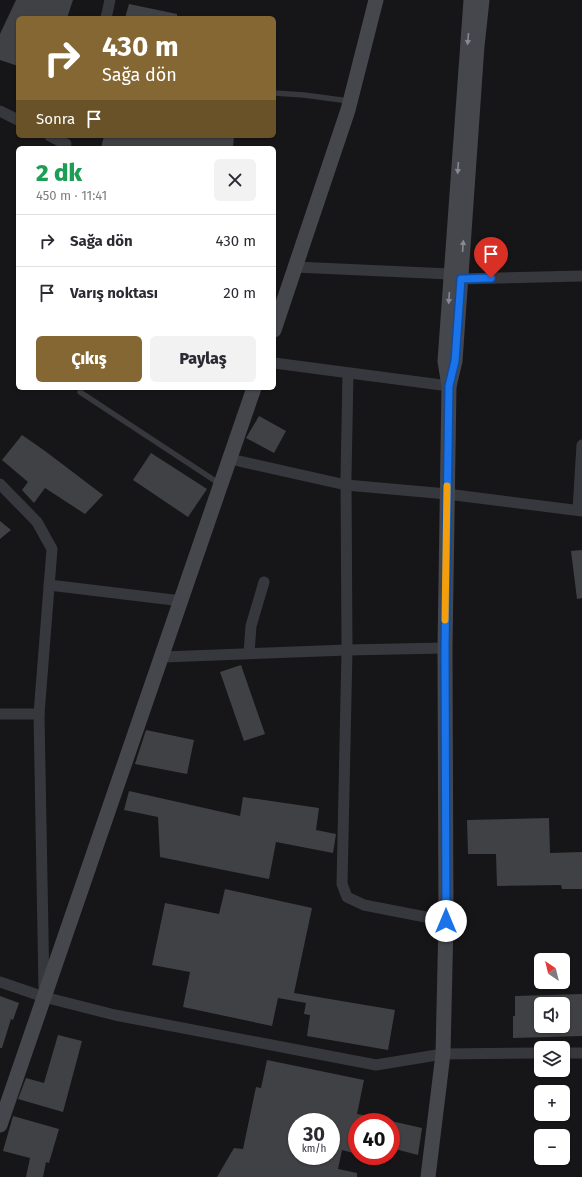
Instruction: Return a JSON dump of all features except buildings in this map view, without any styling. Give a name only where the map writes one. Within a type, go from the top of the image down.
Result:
[{"type":"street","points":[[106,16],[110,0]]},
{"type":"street","points":[[276,324],[351,102],[376,0]]},
{"type":"street","points":[[455,276],[471,0]]},
{"type":"street","points":[[428,1177],[443,1054],[446,921],[445,648],[449,386],[444,361],[455,276],[482,0]]},
{"type":"street","points":[[0,111],[16,119]]},
{"type":"street","points":[[54,138],[66,144]]},
{"type":"street","points":[[295,267],[455,276],[582,276]]},
{"type":"street","points":[[276,363],[449,386]]},
{"type":"street","points":[[348,372],[346,485],[347,650],[342,884],[347,897],[364,905],[446,921]]},
{"type":"street","points":[[0,1125],[222,485],[253,390]]},
{"type":"street","points":[[230,459],[346,485],[447,494],[580,511],[582,445]]},
{"type":"street","points":[[0,484],[37,522],[52,549],[39,714],[44,997]]},
{"type":"street","points":[[249,654],[251,626],[264,582]]},
{"type":"street","points":[[49,585],[182,601]]},
{"type":"street","points":[[162,657],[445,648]]},
{"type":"street","points":[[0,714],[39,714]]},
{"type":"street","points":[[0,982],[44,997],[115,1015],[376,1065],[443,1054],[534,1053]]},
{"type":"street","points":[[570,1053],[582,1053]]},
{"type":"lane","points":[[276,93],[304,95],[351,102]]},
{"type":"lane","points":[[80,392],[222,485]]},
{"type":"slow traffic","points":[[445,620],[447,486]]},
{"type":"route","points":[[446,921],[445,648],[449,386],[455,361],[461,279],[491,278]]}]
